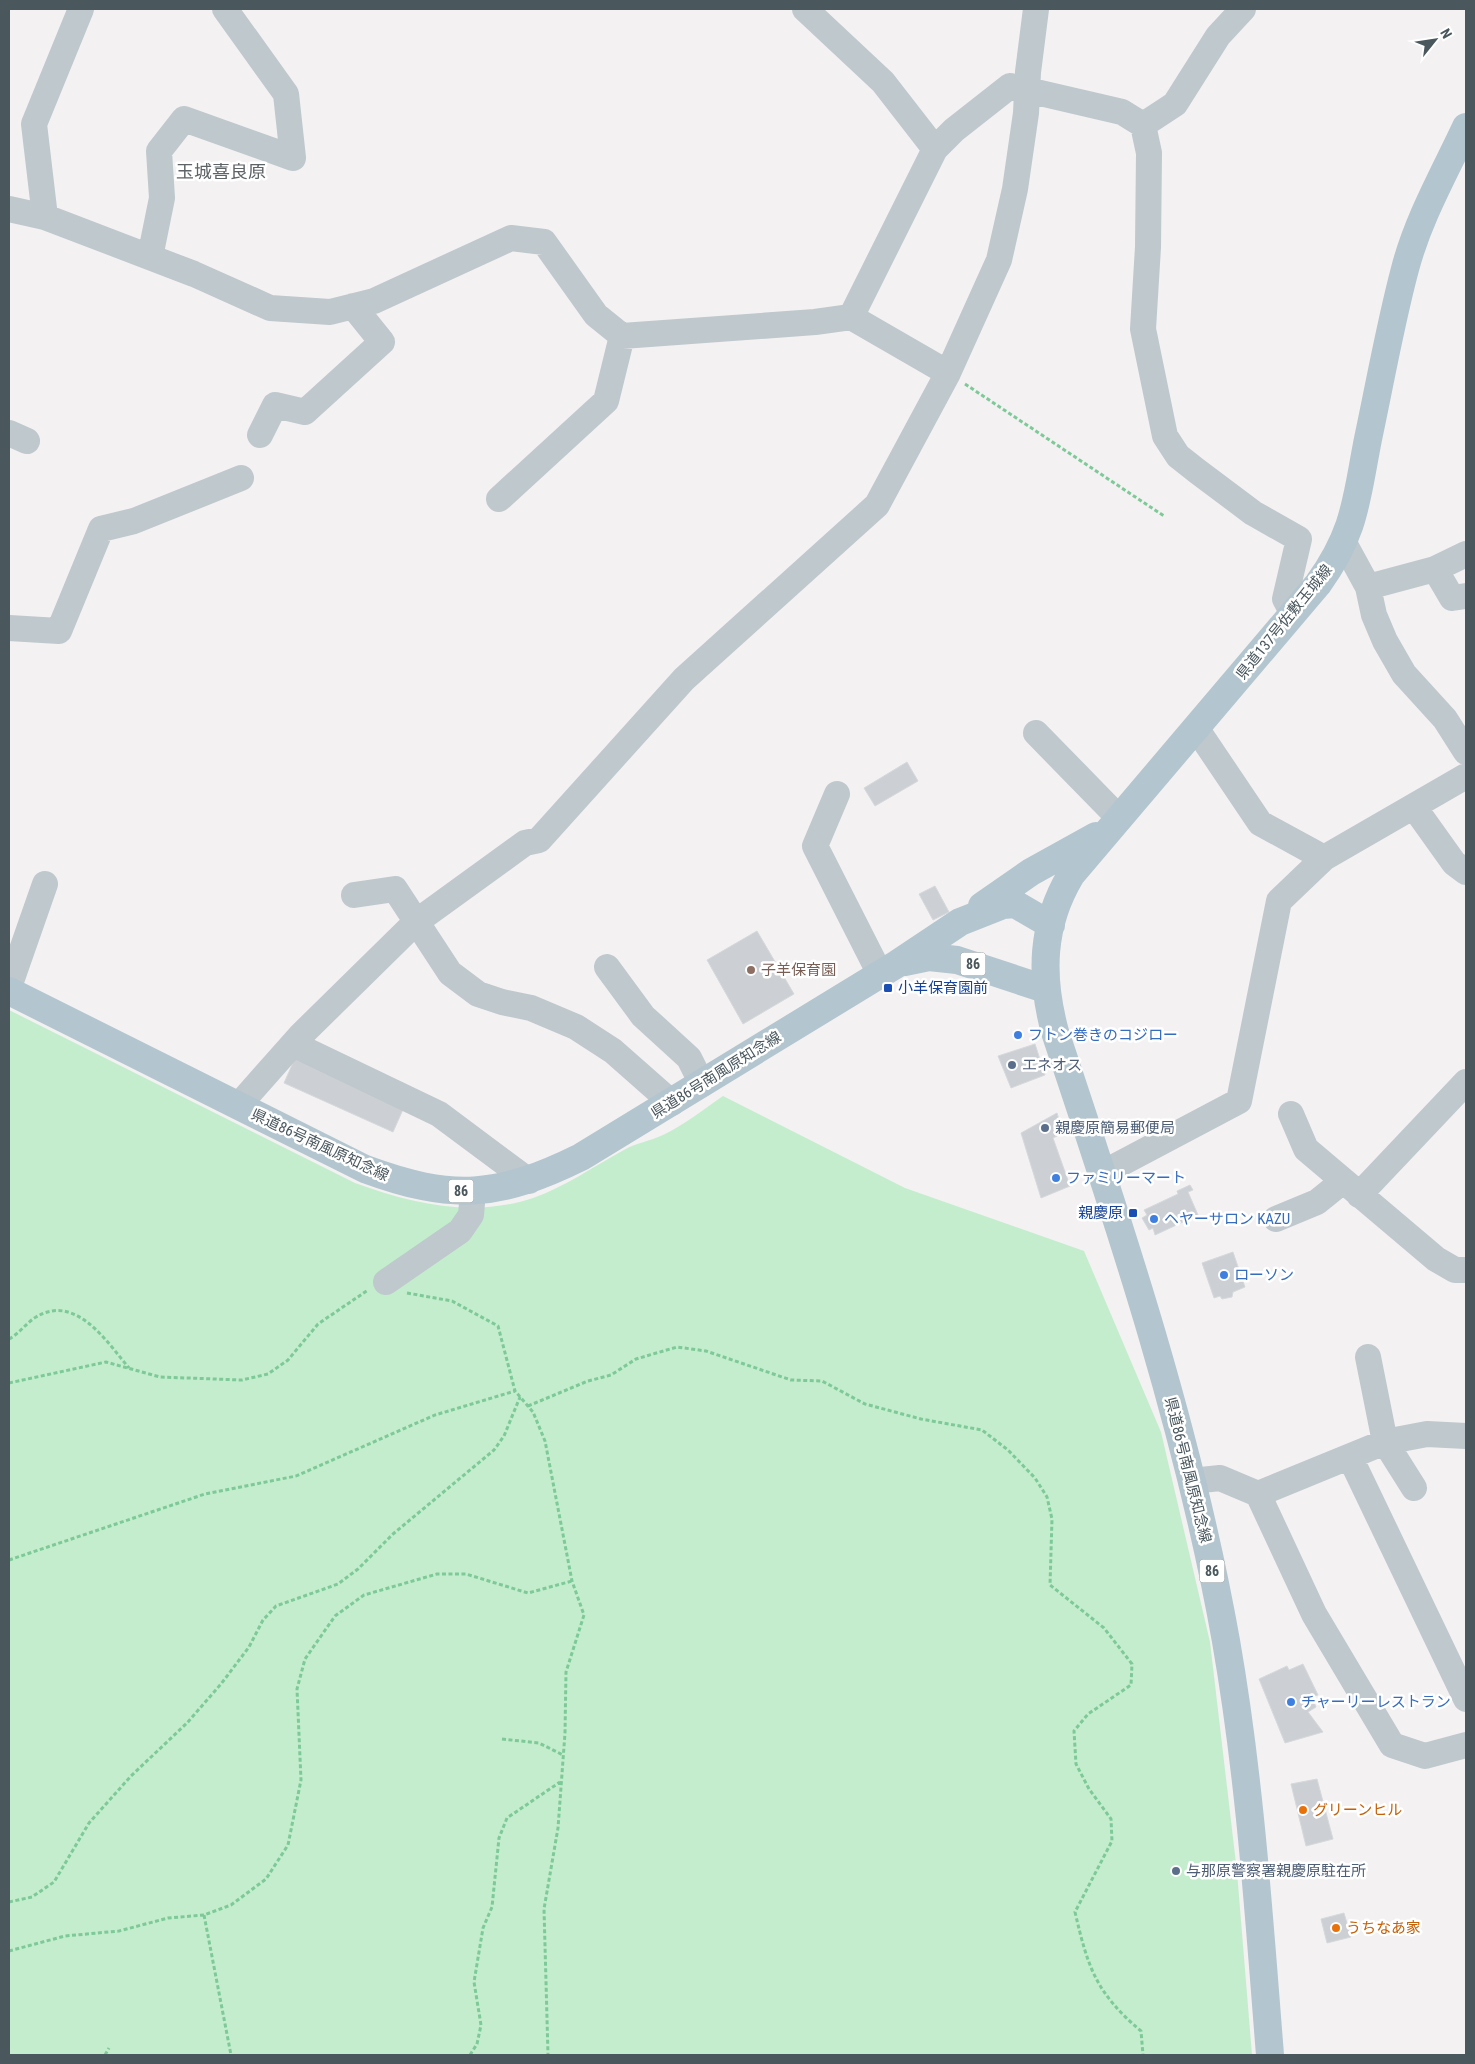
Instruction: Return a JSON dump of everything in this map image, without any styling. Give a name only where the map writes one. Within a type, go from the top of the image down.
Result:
[{"type":"main road","name":"県道137号佐敷玉城線","points":[[1051,925],[1057,904],[1068,881],[1113,824],[1318,584],[1344,542],[1357,505],[1366,451],[1405,268],[1420,224],[1466,127]]},
{"type":"main road","points":[[960,922],[1018,881],[1113,824]]},
{"type":"main road","name":"県道86号南風原知念線","points":[[9,991],[374,1172],[399,1182],[434,1189],[473,1191],[501,1188],[529,1181],[581,1157],[889,969],[960,922],[1003,905],[1015,904],[1051,925],[1046,951],[1045,989],[1055,1032],[1149,1324],[1182,1438],[1226,1642],[1252,1827],[1270,2055]]},
{"type":"main road","name":"県道86号南風原知念線","points":[[889,969],[929,957],[957,960],[1045,989]]},
{"type":"street","points":[[45,217],[34,124],[81,9]]},
{"type":"street","points":[[150,258],[162,198],[159,151],[184,119],[292,158],[286,94],[225,9]]},
{"type":"street","points":[[805,9],[883,82],[935,149]]},
{"type":"street","points":[[238,1106],[293,1044],[416,922],[525,844],[539,840],[684,679],[877,505],[948,373],[999,260],[1015,189],[1036,9]]},
{"type":"street","points":[[1143,125],[1175,104],[1218,36],[1243,9]]},
{"type":"street","points":[[850,317],[935,149],[954,130],[1010,86],[1122,112],[1143,125],[1149,153],[1148,247],[1143,329],[1165,436],[1178,456],[1197,471],[1253,513],[1299,539],[1285,599],[1293,614]]},
{"type":"street","points":[[9,209],[45,217],[194,274],[270,308],[330,312],[374,301],[511,238],[544,242],[596,315],[622,336],[815,322],[850,317],[948,373]]},
{"type":"street","points":[[260,435],[275,405],[305,412],[382,342],[354,306]]},
{"type":"street","points":[[500,499],[606,400],[622,336]]},
{"type":"street","points":[[9,628],[59,631],[100,529],[134,521],[241,478]]},
{"type":"street","points":[[1344,542],[1368,586],[1374,615],[1384,641],[1404,674],[1445,719],[1466,752]]},
{"type":"street","points":[[1368,586],[1435,569],[1466,554]]},
{"type":"street","points":[[1435,569],[1452,598],[1463,603]]},
{"type":"street","points":[[1196,728],[1260,823],[1324,858]]},
{"type":"street","points":[[1036,733],[1113,824]]},
{"type":"street","points":[[1101,1174],[1239,1101],[1279,901],[1324,858],[1466,776]]},
{"type":"street","points":[[837,794],[815,846],[889,969]]},
{"type":"street","points":[[1414,807],[1454,863],[1466,872]]},
{"type":"street","points":[[9,987],[45,884]]},
{"type":"street","points":[[354,895],[396,889],[450,973],[478,994],[531,1008],[576,1027],[613,1051],[672,1103]]},
{"type":"street","points":[[607,967],[643,1016],[689,1058],[702,1084]]},
{"type":"street","points":[[293,1044],[439,1114],[529,1181]]},
{"type":"street","points":[[1276,1218],[1351,1188],[1466,1082]]},
{"type":"street","points":[[1292,1114],[1306,1150],[1436,1259],[1455,1270],[1466,1270]]},
{"type":"street","points":[[386,1282],[460,1230],[471,1215],[473,1191]]},
{"type":"street","points":[[1368,1357],[1385,1442],[1414,1488]]},
{"type":"street","points":[[1258,1494],[1385,1442],[1427,1434],[1466,1436]]},
{"type":"street","points":[[1350,1456],[1466,1699]]},
{"type":"street","points":[[1192,1480],[1220,1478],[1258,1494],[1314,1614],[1392,1745],[1426,1756],[1466,1745]]},
{"type":"path","points":[[948,373],[1164,516]]},
{"type":"path","points":[[9,1383],[106,1362],[160,1377],[242,1380],[268,1374],[288,1360],[318,1324],[362,1292],[386,1282],[403,1292],[452,1301],[498,1326],[515,1391],[533,1412],[545,1441],[572,1581],[584,1616],[566,1672],[558,1828],[544,1909],[548,2055]]},
{"type":"path","points":[[9,1340],[36,1317],[54,1310],[74,1313],[97,1330],[130,1368]]},
{"type":"path","points":[[528,1406],[588,1381],[611,1375],[636,1359],[677,1347],[706,1351],[791,1380],[822,1380],[865,1404],[921,1418],[982,1430],[1008,1450],[1035,1478],[1047,1497],[1052,1519],[1050,1585],[1104,1628],[1132,1664],[1131,1685],[1088,1714],[1074,1731],[1076,1764],[1089,1789],[1110,1819],[1112,1841],[1101,1864],[1084,1891],[1075,1912],[1085,1954],[1103,1993],[1123,2016],[1142,2031],[1143,2055]]},
{"type":"path","points":[[9,1560],[205,1494],[296,1476],[435,1415],[515,1391]]},
{"type":"path","points":[[9,1902],[32,1897],[54,1882],[89,1823],[131,1776],[187,1723],[221,1684],[249,1646],[263,1620],[276,1606],[338,1584],[358,1569],[393,1534],[494,1450],[504,1436],[520,1397]]},
{"type":"path","points":[[9,1951],[65,1936],[120,1931],[168,1918],[204,1915],[231,1905],[266,1879],[288,1845],[301,1780],[296,1689],[305,1658],[335,1616],[364,1595],[437,1574],[466,1574],[528,1593],[572,1581]]},
{"type":"path","points":[[502,1740],[539,1743],[563,1755]]},
{"type":"path","points":[[470,2055],[477,2044],[481,2025],[474,1982],[483,1928],[492,1907],[499,1838],[507,1818],[560,1782]]},
{"type":"path","points":[[204,1915],[231,2055]]},
{"type":"path","points":[[105,2055],[109,2048]]},
{"type":"green space","points":[[9,1010],[355,1183],[421,1202],[466,1208],[511,1204],[533,1198],[568,1182],[629,1148],[671,1131],[723,1096],[905,1188],[1084,1251],[1161,1432],[1210,1642],[1237,1872],[1252,2055],[9,2055]]},
{"type":"building","points":[[907,762],[918,781],[875,806],[864,788]]},
{"type":"building","points":[[935,886],[949,912],[933,920],[919,894]]},
{"type":"building","points":[[757,931],[794,994],[743,1024],[707,960]]},
{"type":"building","points":[[1035,1044],[1045,1075],[1011,1088],[998,1056]]},
{"type":"building","points":[[296,1056],[405,1105],[393,1132],[284,1083]]},
{"type":"building","points":[[1057,1113],[1063,1133],[1053,1138],[1070,1186],[1041,1198],[1021,1133]]},
{"type":"building","points":[[1190,1185],[1193,1190],[1188,1192],[1198,1215],[1155,1235],[1153,1228],[1149,1230],[1142,1218],[1147,1215],[1144,1210],[1178,1194],[1177,1191]]},
{"type":"building","name":"ローソン","points":[[1233,1252],[1245,1287],[1233,1292],[1232,1297],[1222,1299],[1220,1296],[1214,1298],[1202,1263]]},
{"type":"building","name":"チャーリーレストラン","points":[[1303,1664],[1318,1695],[1312,1697],[1316,1707],[1308,1712],[1323,1732],[1285,1743],[1259,1679],[1287,1666],[1289,1670]]},
{"type":"building","points":[[1317,1779],[1333,1839],[1306,1846],[1291,1784]]},
{"type":"building","name":"うちなあ家","points":[[1344,1913],[1351,1937],[1327,1943],[1321,1919]]},
{"type":"place","name":"子羊保育園","points":[[751,970]]},
{"type":"place","name":"小羊保育園前","points":[[888,988]]},
{"type":"place","name":"フトン巻きのコジロー","points":[[1018,1035]]},
{"type":"place","name":"エネオス","points":[[1012,1065]]},
{"type":"place","name":"親慶原簡易郵便局","points":[[1045,1128]]},
{"type":"place","name":"ファミリーマート","points":[[1056,1178]]},
{"type":"place","name":"親慶原","points":[[1133,1213]]},
{"type":"place","name":"ヘヤーサロン KAZU","points":[[1154,1219]]},
{"type":"place","name":"ローソン","points":[[1224,1275]]},
{"type":"place","name":"チャーリーレストラン","points":[[1291,1702]]},
{"type":"place","name":"グリーンヒル","points":[[1303,1810]]},
{"type":"place","name":"与那原警察署親慶原駐在所","points":[[1176,1871]]},
{"type":"place","name":"うちなあ家","points":[[1336,1928]]},
{"type":"district","name":"玉城喜良原","points":[[221,172]]}]
